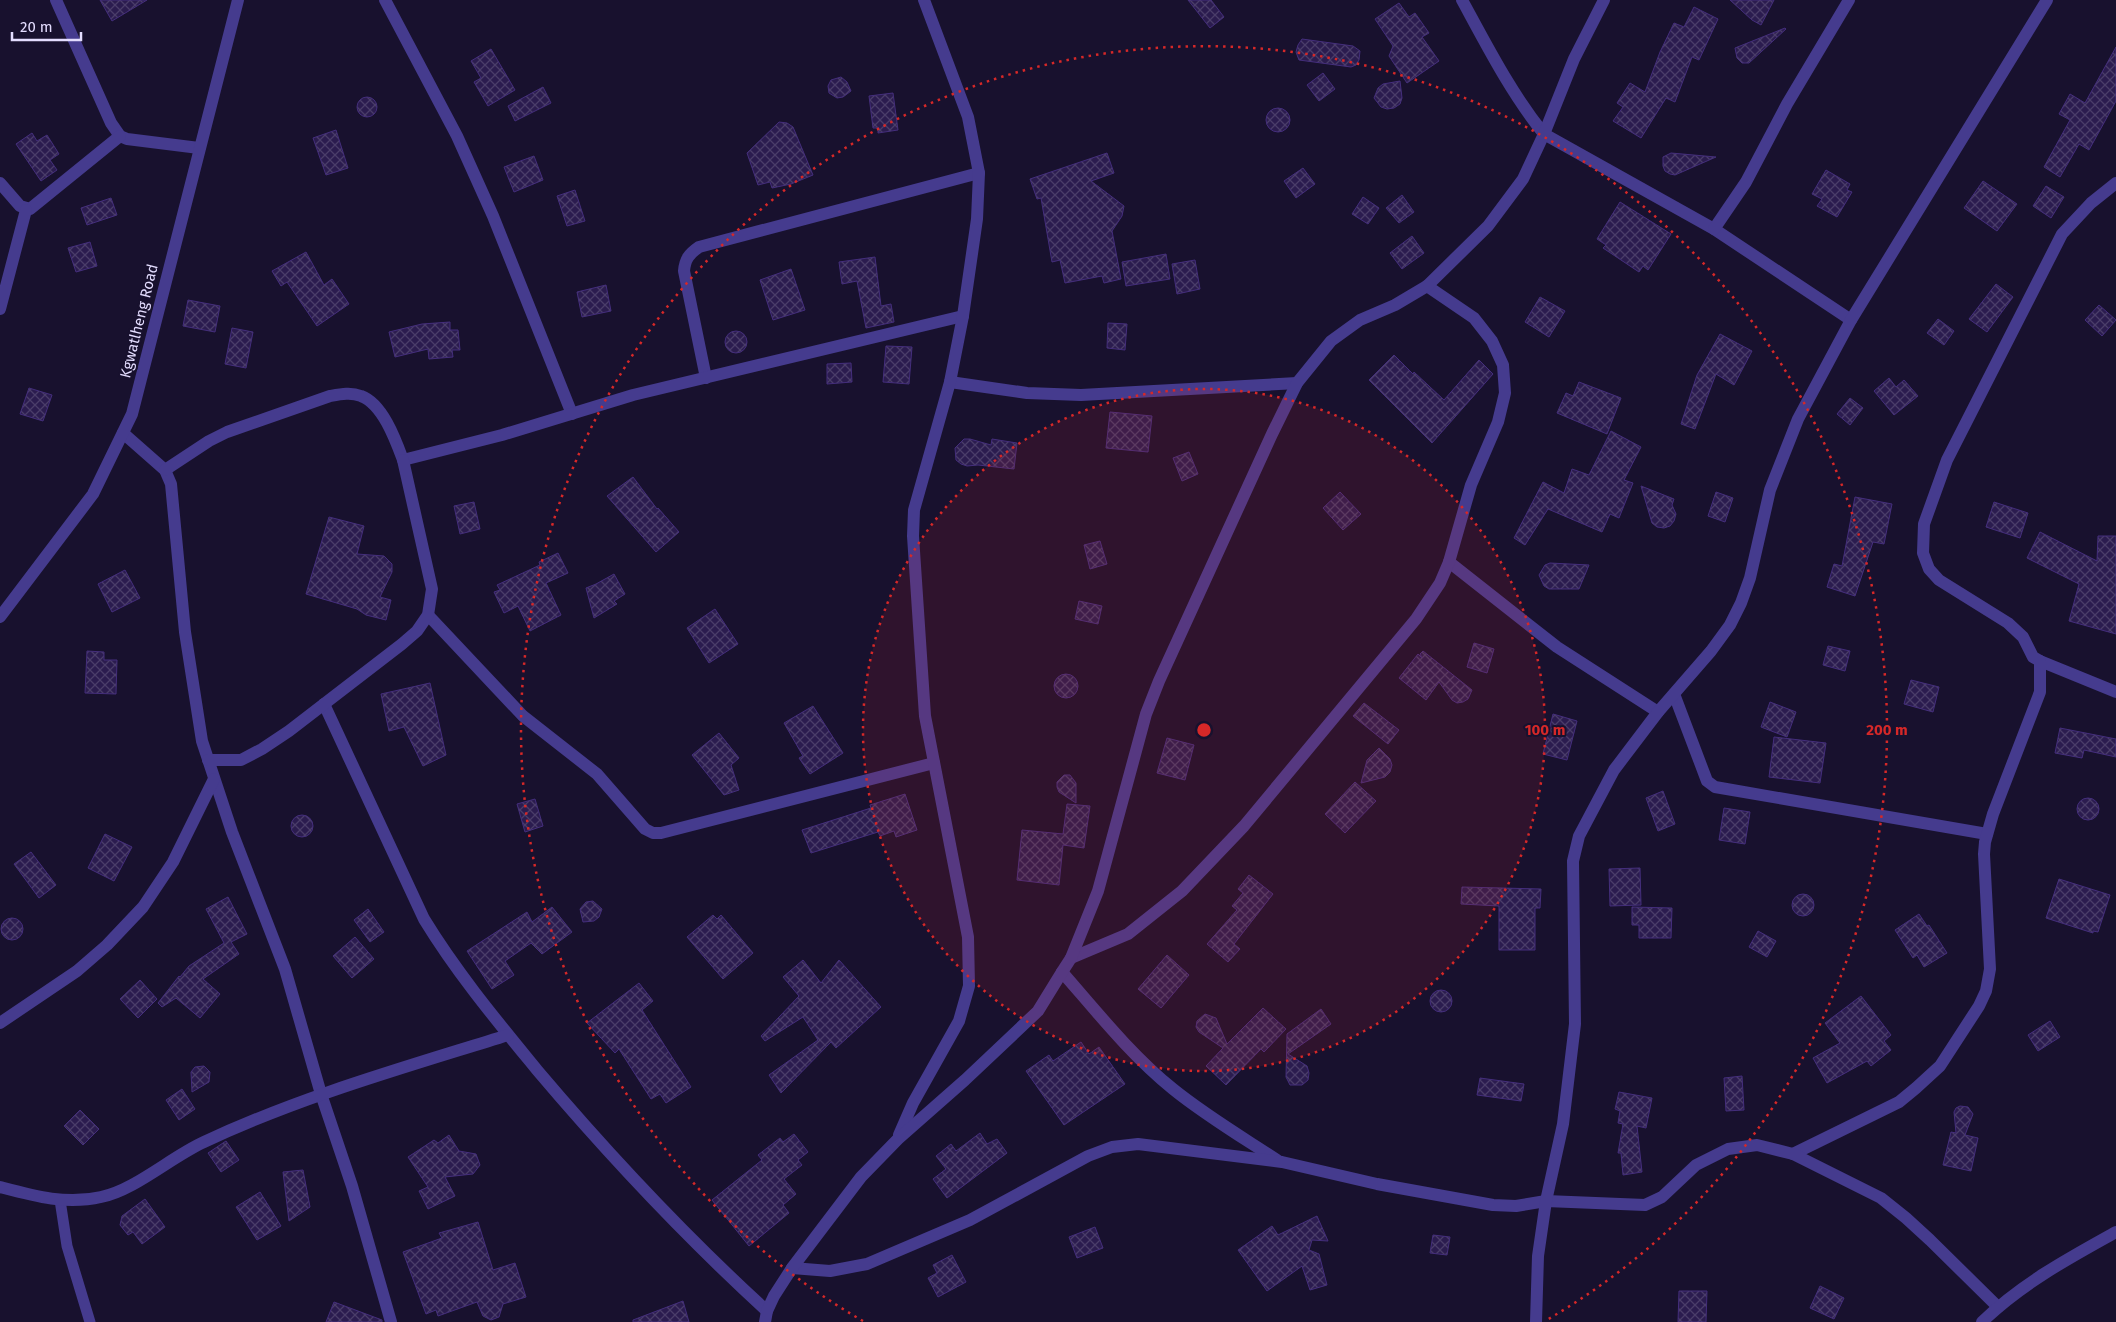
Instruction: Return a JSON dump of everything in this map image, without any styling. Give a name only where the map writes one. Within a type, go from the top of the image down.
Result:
[{"type":"street","points":[[56,0],[111,123],[120,136],[127,139],[200,148]]},
{"type":"street","name":"Kgwatlheng Road","points":[[0,616],[93,494],[132,414],[238,0]]},
{"type":"street","points":[[385,0],[457,136],[493,216],[572,414]]},
{"type":"street","points":[[898,1139],[913,1103],[959,1022],[969,986],[968,937],[925,716],[913,536],[914,510],[950,382],[963,316],[977,219],[979,173],[968,116],[924,0]]},
{"type":"street","points":[[1462,0],[1496,63],[1531,118],[1544,134],[1714,229],[1851,320]]},
{"type":"street","points":[[324,704],[424,919],[454,966],[508,1035],[590,1132],[766,1316],[792,1268],[861,1177],[898,1139],[965,1080],[1038,1011],[1071,958],[1098,891],[1146,714],[1159,681],[1297,383],[1331,341],[1360,320],[1395,305],[1426,286],[1488,226],[1523,180],[1574,59],[1604,0]]},
{"type":"street","points":[[1714,229],[1746,182],[1787,104],[1849,0]]},
{"type":"street","points":[[1536,1322],[1538,1256],[1546,1201],[1563,1124],[1576,1024],[1573,911],[1573,861],[1575,846],[1614,770],[1658,712],[1711,651],[1730,625],[1741,603],[1750,578],[1770,490],[1798,419],[1851,320],[2047,0]]},
{"type":"street","points":[[26,210],[33,207],[120,136]]},
{"type":"street","points":[[706,378],[684,271],[685,260],[692,252],[699,247],[979,173]]},
{"type":"street","points":[[0,183],[20,206],[26,210]]},
{"type":"street","points":[[2116,183],[2091,203],[2062,234],[1947,460],[1924,524],[1923,553],[1929,568],[1939,580],[2008,623],[2023,637],[2034,657],[2116,692]]},
{"type":"street","points":[[0,309],[26,210]]},
{"type":"street","points":[[1071,958],[1128,934],[1182,891],[1244,826],[1416,619],[1440,584],[1449,562],[1471,485],[1498,422],[1505,393],[1502,365],[1492,341],[1474,318],[1426,286]]},
{"type":"street","points":[[403,460],[454,448],[633,395],[963,316]]},
{"type":"street","points":[[950,382],[1028,393],[1081,395],[1297,383]]},
{"type":"street","points":[[165,470],[209,441],[227,432],[330,396],[346,393],[361,396],[372,402],[394,434],[403,460],[432,589],[428,615],[417,631],[289,731],[241,760],[208,760]]},
{"type":"street","points":[[123,433],[165,470],[171,484],[185,632],[202,741],[214,779],[284,969],[321,1094],[352,1186],[391,1322]]},
{"type":"street","points":[[1449,562],[1557,647],[1658,712]]},
{"type":"street","points":[[428,615],[524,716],[596,774],[635,820],[653,833],[661,833],[934,763]]},
{"type":"street","points":[[1793,1154],[1899,1102],[1911,1093],[1940,1066],[1980,1006],[1986,991],[1990,969],[1984,854],[1987,834],[2040,692],[2040,661]]},
{"type":"street","points":[[1674,694],[1708,781],[1715,787],[1987,834]]},
{"type":"street","points":[[0,1023],[77,970],[107,945],[143,907],[173,862],[214,779]]},
{"type":"street","points":[[1062,972],[1130,1050],[1172,1089],[1222,1124],[1282,1162]]},
{"type":"street","points":[[0,1187],[39,1198],[60,1200],[84,1200],[104,1196],[125,1188],[203,1142],[321,1094],[508,1035]]},
{"type":"street","points":[[792,1268],[830,1271],[867,1264],[970,1220],[1088,1156],[1112,1147],[1138,1144],[1282,1162],[1377,1184],[1493,1205],[1516,1206],[1546,1201],[1645,1205],[1662,1197],[1696,1165],[1728,1149],[1757,1145],[1793,1154],[1881,1198],[1918,1229],[1998,1307]]},
{"type":"street","points":[[1982,1322],[1998,1307],[2052,1268],[2116,1232]]},
{"type":"lane","points":[[60,1200],[66,1246],[90,1322]]},
{"type":"building","points":[[100,0],[147,0],[112,21]]},
{"type":"building","points":[[1188,0],[1211,0],[1224,17],[1210,28]]},
{"type":"building","points":[[1730,0],[1774,0],[1761,25],[1752,20]]},
{"type":"building","points":[[1399,3],[1409,17],[1415,13],[1429,33],[1422,37],[1439,61],[1407,83],[1389,56],[1393,46],[1375,19]]},
{"type":"building","points":[[1694,7],[1718,19],[1699,60],[1692,57],[1675,102],[1666,98],[1641,138],[1613,121],[1623,107],[1617,103],[1630,83],[1645,92],[1660,52],[1674,23],[1684,27]]},
{"type":"building","points":[[1785,28],[1749,63],[1742,63],[1737,58],[1735,48]]},
{"type":"building","points":[[1302,39],[1353,46],[1360,51],[1359,60],[1356,65],[1351,67],[1299,60],[1296,52]]},
{"type":"building","points":[[2116,47],[2116,101],[2089,150],[2079,144],[2060,177],[2044,167],[2070,120],[2059,114],[2070,94],[2085,103]]},
{"type":"building","points":[[491,49],[515,90],[488,106],[474,82],[481,78],[471,61]]},
{"type":"building","points":[[1323,73],[1335,89],[1319,101],[1307,85]]},
{"type":"building","points":[[841,77],[847,82],[851,91],[843,97],[837,98],[829,93],[828,86],[831,80]]},
{"type":"building","points":[[1400,81],[1402,98],[1400,104],[1394,108],[1387,109],[1381,107],[1374,98],[1378,88],[1383,84]]},
{"type":"building","points":[[543,87],[551,103],[515,121],[508,106]]},
{"type":"building","points":[[893,93],[898,130],[878,133],[878,128],[873,128],[869,96]]},
{"type":"building","points":[[363,97],[371,97],[377,103],[377,111],[371,117],[363,117],[357,111],[357,103]]},
{"type":"building","points":[[1278,108],[1286,112],[1290,120],[1286,128],[1278,132],[1270,128],[1266,120],[1270,112]]},
{"type":"building","points":[[779,122],[787,123],[793,127],[813,175],[791,184],[772,188],[770,182],[758,185],[747,153]]},
{"type":"building","points":[[336,130],[348,168],[326,175],[313,138]]},
{"type":"building","points":[[32,133],[37,141],[47,135],[59,154],[50,160],[57,170],[41,181],[16,144]]},
{"type":"building","points":[[1107,153],[1114,173],[1091,181],[1124,206],[1122,216],[1112,231],[1121,279],[1104,283],[1102,276],[1065,283],[1060,260],[1052,262],[1041,198],[1037,199],[1030,179]]},
{"type":"building","points":[[1671,153],[1716,157],[1675,175],[1665,171],[1663,166],[1663,157]]},
{"type":"building","points":[[534,156],[543,180],[514,192],[504,167]]},
{"type":"building","points":[[1303,168],[1315,184],[1296,198],[1284,181]]},
{"type":"building","points":[[1826,170],[1850,184],[1847,190],[1852,192],[1837,217],[1817,206],[1822,199],[1812,194]]},
{"type":"building","points":[[1983,181],[2017,204],[1997,231],[1964,208]]},
{"type":"building","points":[[2046,186],[2064,197],[2051,218],[2033,206]]},
{"type":"building","points":[[575,190],[585,221],[567,226],[557,196]]},
{"type":"building","points":[[1402,195],[1414,212],[1399,223],[1386,208]]},
{"type":"building","points":[[1363,197],[1379,208],[1368,224],[1352,214]]},
{"type":"building","points":[[111,198],[117,215],[87,225],[81,208]]},
{"type":"building","points":[[1620,202],[1671,234],[1648,270],[1643,266],[1639,272],[1603,248],[1606,245],[1597,239]]},
{"type":"building","points":[[1412,236],[1424,253],[1402,269],[1390,253]]},
{"type":"building","points":[[90,242],[97,266],[76,272],[68,248]]},
{"type":"building","points":[[306,252],[324,285],[332,279],[349,304],[317,326],[287,282],[281,286],[272,271]]},
{"type":"building","points":[[1166,254],[1170,279],[1126,286],[1122,262]]},
{"type":"building","points":[[875,257],[881,306],[891,304],[894,322],[866,328],[857,281],[842,284],[839,262]]},
{"type":"building","points":[[1195,260],[1200,289],[1177,294],[1172,264]]},
{"type":"building","points":[[791,269],[805,310],[773,320],[760,280]]},
{"type":"building","points":[[1996,284],[2013,297],[1987,332],[1969,319]]},
{"type":"building","points":[[606,285],[611,311],[582,317],[577,292]]},
{"type":"building","points":[[1540,297],[1565,311],[1549,337],[1525,322]]},
{"type":"building","points":[[188,300],[220,306],[215,332],[183,326]]},
{"type":"building","points":[[2099,305],[2116,320],[2102,336],[2085,320]]},
{"type":"building","points":[[1938,319],[1954,331],[1944,345],[1927,333]]},
{"type":"building","points":[[450,322],[450,330],[458,330],[460,350],[452,350],[453,357],[429,359],[428,349],[395,357],[389,332],[422,324]]},
{"type":"building","points":[[1108,323],[1127,324],[1125,350],[1107,348]]},
{"type":"building","points":[[232,328],[253,332],[246,368],[225,364]]},
{"type":"building","points":[[736,331],[744,334],[747,342],[744,350],[736,353],[728,350],[725,342],[728,334]]},
{"type":"building","points":[[1720,334],[1752,351],[1734,385],[1716,374],[1695,429],[1681,424],[1697,375]]},
{"type":"building","points":[[886,346],[912,347],[909,384],[883,382]]},
{"type":"building","points":[[1394,355],[1444,400],[1479,360],[1493,374],[1432,443],[1369,380]]},
{"type":"building","points":[[851,363],[852,382],[827,384],[827,364]]},
{"type":"building","points":[[1889,378],[1896,387],[1904,380],[1918,396],[1894,415],[1874,391]]},
{"type":"building","points":[[1579,382],[1621,398],[1607,434],[1557,413],[1566,393],[1573,396]]},
{"type":"building","points":[[29,388],[52,395],[43,421],[20,414]]},
{"type":"building","points":[[1850,398],[1863,408],[1850,425],[1837,414]]},
{"type":"building","points":[[1110,412],[1152,416],[1148,452],[1106,448]]},
{"type":"building","points":[[1611,431],[1641,447],[1624,480],[1633,483],[1619,518],[1610,514],[1602,532],[1548,509],[1525,545],[1514,538],[1543,482],[1564,493],[1572,469],[1589,475]]},
{"type":"building","points":[[964,439],[991,445],[992,439],[1017,443],[1014,469],[961,464],[956,460],[955,448]]},
{"type":"building","points":[[1189,452],[1198,474],[1182,481],[1173,458]]},
{"type":"building","points":[[633,477],[657,509],[679,532],[656,552],[607,496]]},
{"type":"building","points":[[1641,486],[1674,499],[1672,505],[1676,514],[1670,526],[1664,528],[1657,527],[1652,523]]},
{"type":"building","points":[[1340,492],[1361,514],[1343,530],[1323,508]]},
{"type":"building","points":[[1716,492],[1733,498],[1725,522],[1708,516]]},
{"type":"building","points":[[1855,497],[1892,504],[1884,544],[1873,542],[1855,596],[1827,587],[1834,564],[1842,566]]},
{"type":"building","points":[[474,502],[480,529],[460,534],[454,506]]},
{"type":"building","points":[[1994,502],[2028,513],[2020,538],[1986,527]]},
{"type":"building","points":[[329,517],[364,526],[357,554],[384,556],[392,564],[392,572],[380,597],[391,600],[386,620],[306,594]]},
{"type":"building","points":[[2040,532],[2097,561],[2098,536],[2116,536],[2116,634],[2069,621],[2079,584],[2027,558]]},
{"type":"building","points":[[1100,541],[1107,564],[1090,569],[1084,545]]},
{"type":"building","points":[[558,553],[568,573],[546,583],[561,615],[530,631],[518,606],[504,613],[494,592],[500,590],[497,585],[540,565],[539,562]]},
{"type":"building","points":[[1550,563],[1589,565],[1579,589],[1549,589],[1544,586],[1539,575],[1545,565]]},
{"type":"building","points":[[125,570],[140,598],[112,612],[98,584]]},
{"type":"building","points":[[614,574],[625,594],[614,601],[617,604],[594,618],[586,588]]},
{"type":"building","points":[[1079,601],[1102,606],[1098,624],[1075,619]]},
{"type":"building","points":[[715,609],[738,644],[709,663],[687,628]]},
{"type":"building","points":[[1474,643],[1494,649],[1487,673],[1467,667]]},
{"type":"building","points":[[1828,646],[1850,651],[1845,671],[1823,665]]},
{"type":"building","points":[[87,651],[104,652],[104,660],[117,660],[116,694],[85,693]]},
{"type":"building","points":[[1423,651],[1472,690],[1468,699],[1457,703],[1452,700],[1439,682],[1426,700],[1399,678],[1418,654],[1422,658],[1420,654]]},
{"type":"building","points":[[1066,674],[1074,678],[1078,686],[1074,694],[1066,698],[1058,694],[1054,686],[1058,678]]},
{"type":"building","points":[[1911,680],[1939,687],[1933,712],[1904,704]]},
{"type":"building","points":[[430,683],[446,755],[423,766],[404,727],[389,731],[381,694]]},
{"type":"building","points":[[1770,702],[1796,712],[1787,737],[1761,727]]},
{"type":"building","points":[[1364,703],[1399,730],[1388,744],[1353,716]]},
{"type":"building","points":[[813,706],[843,753],[810,774],[799,758],[803,756],[784,723]]},
{"type":"building","points":[[1553,714],[1577,721],[1567,760],[1543,754]]},
{"type":"building","points":[[2060,728],[2116,739],[2116,757],[2084,750],[2082,758],[2055,753]]},
{"type":"building","points":[[719,733],[739,758],[731,765],[739,790],[724,795],[692,755]]},
{"type":"building","points":[[1774,737],[1826,743],[1820,783],[1769,777]]},
{"type":"building","points":[[1167,738],[1194,745],[1185,780],[1157,773]]},
{"type":"building","points":[[1379,748],[1390,759],[1392,765],[1390,772],[1385,777],[1361,783],[1367,760]]},
{"type":"building","points":[[1064,775],[1070,775],[1076,783],[1076,803],[1059,792],[1057,782]]},
{"type":"building","points":[[1355,782],[1376,801],[1345,833],[1325,814]]},
{"type":"building","points":[[1663,791],[1675,824],[1658,831],[1646,798]]},
{"type":"building","points":[[905,794],[917,830],[896,837],[894,831],[880,836],[878,832],[811,853],[802,830],[871,808],[870,805]]},
{"type":"building","points":[[2088,798],[2096,801],[2099,809],[2096,817],[2088,820],[2080,817],[2077,809],[2080,801]]},
{"type":"building","points":[[535,799],[543,826],[525,832],[517,804]]},
{"type":"building","points":[[1067,804],[1090,806],[1084,848],[1063,845],[1059,885],[1017,880],[1022,830],[1063,834]]},
{"type":"building","points":[[1724,808],[1750,812],[1745,844],[1719,840]]},
{"type":"building","points":[[302,815],[310,818],[313,826],[310,834],[302,837],[294,834],[291,826],[294,818]]},
{"type":"building","points":[[105,834],[132,847],[114,881],[88,868]]},
{"type":"building","points":[[31,852],[56,885],[39,898],[14,864]]},
{"type":"building","points":[[1640,868],[1641,905],[1610,906],[1609,869]]},
{"type":"building","points":[[1249,875],[1273,894],[1234,944],[1240,949],[1228,962],[1207,944],[1237,910],[1232,906],[1243,893],[1238,889]]},
{"type":"building","points":[[2059,879],[2110,895],[2098,932],[2093,931],[2093,933],[2046,918]]},
{"type":"building","points":[[1462,887],[1541,889],[1540,908],[1535,908],[1535,950],[1499,950],[1499,906],[1461,904]]},
{"type":"building","points":[[1799,894],[1807,894],[1814,901],[1814,909],[1807,916],[1799,916],[1792,909],[1792,901]]},
{"type":"building","points":[[228,897],[247,934],[231,942],[239,954],[203,979],[220,994],[200,1018],[176,998],[162,1007],[158,1003],[179,976],[189,966],[224,943],[206,909]]},
{"type":"building","points":[[593,901],[602,909],[599,917],[594,921],[583,922],[580,909],[586,902]]},
{"type":"building","points":[[552,907],[572,932],[542,954],[531,943],[505,961],[514,975],[492,989],[467,951],[527,912],[532,922]]},
{"type":"building","points":[[1632,907],[1672,908],[1671,938],[1639,938],[1639,925],[1632,925]]},
{"type":"building","points":[[368,909],[384,932],[370,942],[354,920]]},
{"type":"building","points":[[1919,914],[1927,926],[1929,925],[1947,953],[1924,967],[1917,955],[1913,958],[1895,930]]},
{"type":"building","points":[[713,915],[717,919],[721,915],[753,953],[723,979],[687,937]]},
{"type":"building","points":[[12,918],[20,921],[23,929],[20,937],[12,940],[4,937],[1,929],[4,921]]},
{"type":"building","points":[[1758,931],[1776,941],[1767,957],[1749,947]]},
{"type":"building","points":[[355,937],[374,959],[352,978],[333,956]]},
{"type":"building","points":[[1167,955],[1189,975],[1161,1008],[1138,989]]},
{"type":"building","points":[[803,960],[821,983],[839,960],[881,1007],[836,1048],[831,1042],[781,1093],[769,1075],[818,1040],[803,1017],[765,1041],[761,1036],[799,996],[783,977]]},
{"type":"building","points":[[140,980],[157,999],[138,1018],[120,999]]},
{"type":"building","points":[[639,983],[653,1001],[642,1010],[691,1087],[666,1103],[660,1094],[651,1099],[619,1049],[615,1053],[587,1023]]},
{"type":"building","points":[[1441,990],[1451,997],[1452,1001],[1445,1011],[1441,1012],[1431,1005],[1430,1001],[1437,991]]},
{"type":"building","points":[[1861,996],[1891,1035],[1884,1041],[1891,1050],[1871,1066],[1867,1061],[1827,1083],[1813,1058],[1840,1043],[1825,1023]]},
{"type":"building","points":[[1263,1008],[1286,1029],[1264,1052],[1261,1049],[1226,1085],[1206,1066],[1223,1048],[1199,1032],[1196,1027],[1197,1021],[1205,1014],[1216,1018],[1227,1044]]},
{"type":"building","points":[[1321,1009],[1331,1024],[1288,1054],[1307,1066],[1309,1073],[1308,1080],[1302,1085],[1290,1085],[1286,1077],[1287,1034]]},
{"type":"building","points":[[2050,1021],[2060,1037],[2038,1051],[2028,1035]]},
{"type":"building","points":[[1081,1042],[1089,1054],[1099,1047],[1125,1084],[1064,1125],[1026,1071],[1049,1055],[1053,1061]]},
{"type":"building","points":[[204,1066],[210,1072],[209,1082],[192,1092],[191,1072],[195,1067]]},
{"type":"building","points":[[1742,1076],[1744,1110],[1726,1111],[1724,1078]]},
{"type":"building","points":[[1480,1078],[1524,1084],[1521,1101],[1477,1095]]},
{"type":"building","points":[[182,1089],[195,1109],[179,1120],[166,1100]]},
{"type":"building","points":[[1619,1092],[1652,1098],[1646,1128],[1637,1126],[1642,1172],[1623,1175],[1621,1153],[1618,1153],[1623,1124],[1618,1123],[1620,1111],[1615,1109]]},
{"type":"building","points":[[1960,1106],[1968,1107],[1973,1114],[1965,1135],[1978,1138],[1971,1171],[1943,1165],[1951,1132],[1956,1133],[1954,1112]]},
{"type":"building","points":[[80,1110],[99,1129],[83,1145],[64,1126]]},
{"type":"building","points":[[980,1133],[987,1144],[997,1139],[1007,1153],[947,1198],[933,1179],[946,1169],[936,1156],[951,1144],[956,1151]]},
{"type":"building","points":[[794,1134],[808,1152],[798,1160],[802,1165],[784,1179],[796,1194],[783,1205],[789,1213],[749,1246],[712,1200],[762,1160],[758,1155],[780,1138],[783,1142]]},
{"type":"building","points":[[449,1135],[459,1151],[476,1154],[480,1165],[473,1174],[445,1177],[455,1196],[428,1209],[419,1191],[428,1187],[408,1157],[434,1140],[438,1143]]},
{"type":"building","points":[[226,1141],[239,1160],[221,1172],[208,1153]]},
{"type":"building","points":[[303,1170],[310,1207],[289,1221],[283,1172]]},
{"type":"building","points":[[260,1192],[281,1226],[257,1240],[236,1207]]},
{"type":"building","points":[[145,1199],[165,1227],[142,1244],[133,1232],[128,1235],[120,1225],[122,1216]]},
{"type":"building","points":[[1317,1216],[1328,1241],[1312,1240],[1309,1250],[1319,1254],[1327,1285],[1310,1290],[1302,1266],[1267,1291],[1238,1250],[1272,1226],[1278,1235]]},
{"type":"building","points":[[478,1222],[493,1270],[515,1263],[526,1297],[503,1304],[499,1317],[491,1320],[483,1316],[477,1302],[438,1316],[436,1310],[426,1314],[403,1252],[442,1238],[439,1233]]},
{"type":"building","points":[[1095,1227],[1103,1248],[1077,1258],[1069,1237]]},
{"type":"building","points":[[1433,1235],[1450,1237],[1447,1255],[1430,1253]]},
{"type":"building","points":[[952,1255],[966,1282],[938,1297],[928,1278],[937,1273],[933,1265]]},
{"type":"building","points":[[1820,1286],[1844,1298],[1834,1319],[1810,1308]]},
{"type":"building","points":[[1679,1291],[1707,1291],[1706,1322],[1678,1322]]},
{"type":"building","points":[[683,1301],[689,1322],[633,1322],[633,1320]]},
{"type":"building","points":[[334,1302],[382,1320],[382,1322],[326,1322]]}]
